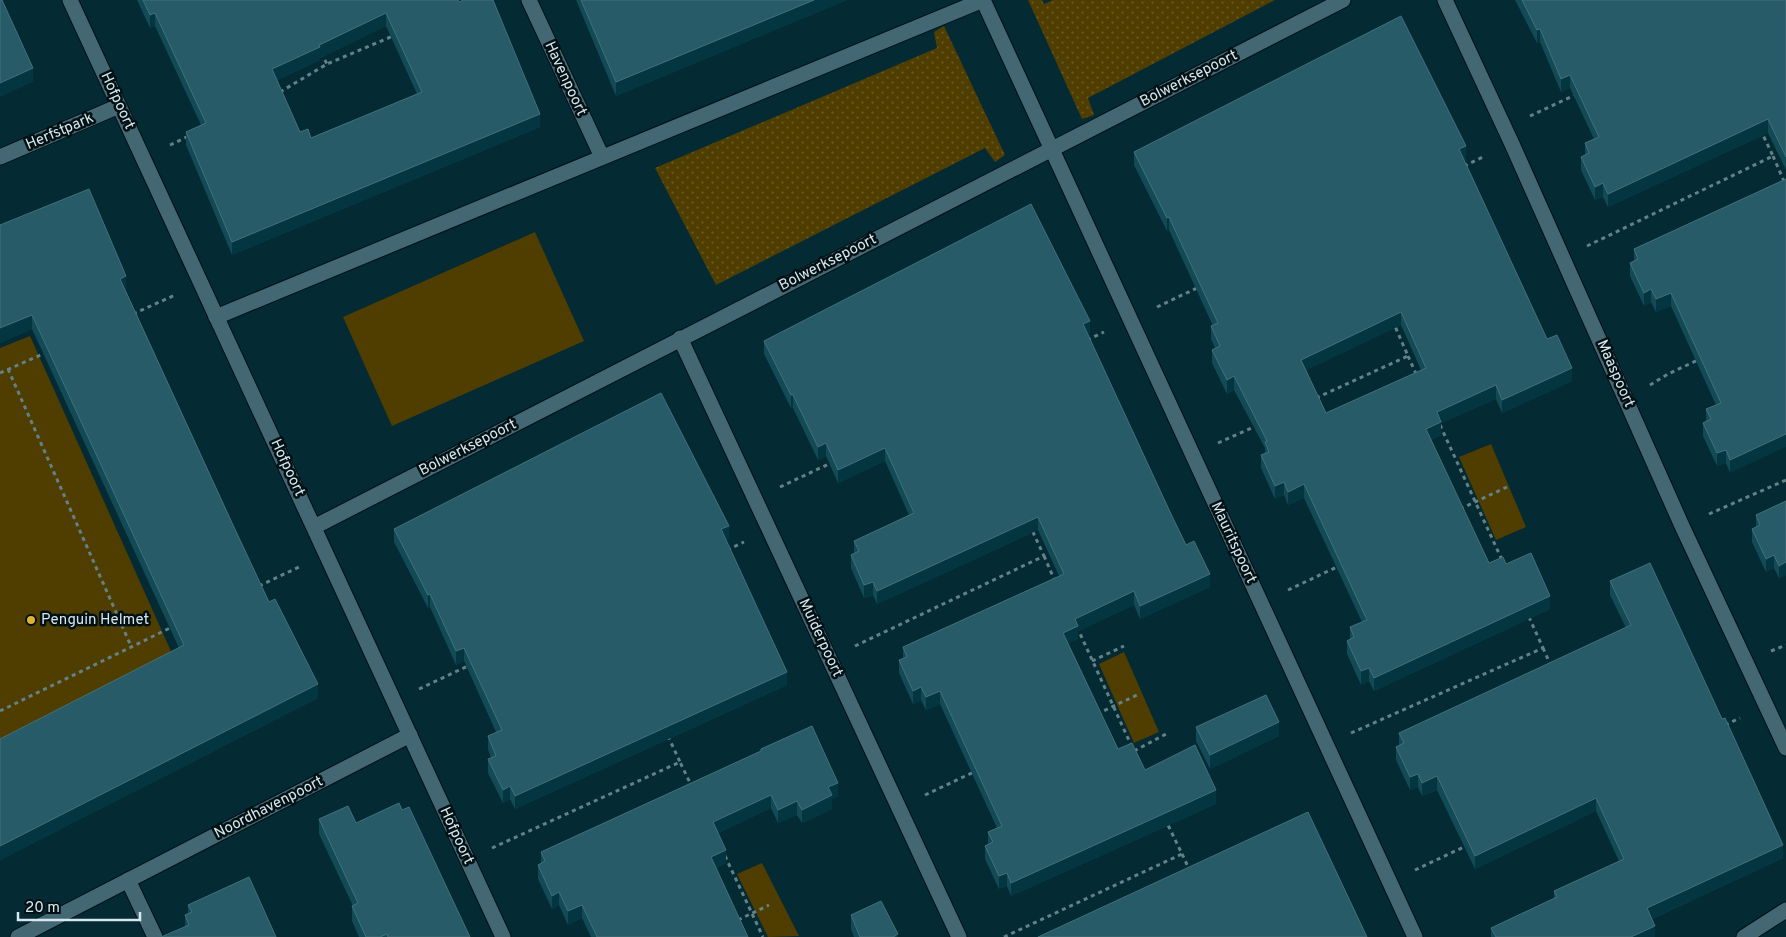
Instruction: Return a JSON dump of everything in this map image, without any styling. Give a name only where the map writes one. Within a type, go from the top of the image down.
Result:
[{"type":"street","name":"Hofpoort","points":[[70,0],[503,937]]},
{"type":"street","name":"Havenpoort","points":[[529,0],[602,157]]},
{"type":"street","points":[[216,317],[983,0]]},
{"type":"street","name":"Mauritspoort","points":[[983,0],[1415,937]]},
{"type":"street","name":"Bolwerksepoort","points":[[314,527],[1343,0]]},
{"type":"street","name":"Maaspoort","points":[[1445,0],[1505,128],[1682,526],[1786,748]]},
{"type":"street","name":"Herfstpark","points":[[0,157],[119,106]]},
{"type":"street","name":"Muiderpoort","points":[[680,338],[959,937]]},
{"type":"street","name":"Noordhavenpoort","points":[[18,937],[410,736]]},
{"type":"street","points":[[128,880],[155,937]]},
{"type":"street","points":[[1744,937],[1786,910]]},
{"type":"path","points":[[275,94],[327,64],[396,35]]},
{"type":"path","points":[[319,48],[327,64]]},
{"type":"path","points":[[1505,128],[1581,92]]},
{"type":"path","points":[[1761,131],[1786,186]]},
{"type":"path","points":[[165,147],[198,132]]},
{"type":"path","points":[[1562,258],[1773,156]]},
{"type":"path","points":[[128,316],[182,292]]},
{"type":"path","points":[[1392,320],[1421,383]]},
{"type":"path","points":[[0,373],[51,351]]},
{"type":"path","points":[[1310,401],[1408,356]]},
{"type":"path","points":[[1626,400],[1668,374],[1702,358]]},
{"type":"path","points":[[8,370],[131,646]]},
{"type":"path","points":[[1437,419],[1504,564]]},
{"type":"path","points":[[1193,454],[1257,425]]},
{"type":"path","points":[[1682,526],[1786,480]]},
{"type":"path","points":[[1457,510],[1507,487]]},
{"type":"path","points":[[1032,530],[1056,582]]},
{"type":"path","points":[[724,551],[770,531]]},
{"type":"path","points":[[254,589],[326,554]]},
{"type":"path","points":[[829,658],[1044,556]]},
{"type":"path","points":[[1261,603],[1342,565]]},
{"type":"path","points":[[1528,615],[1551,666]]},
{"type":"path","points":[[0,710],[174,626]]},
{"type":"path","points":[[1076,626],[1138,759]]},
{"type":"path","points":[[1092,661],[1124,646]]},
{"type":"path","points":[[1327,745],[1543,648]]},
{"type":"path","points":[[393,700],[474,664]]},
{"type":"path","points":[[1096,715],[1139,694]]},
{"type":"path","points":[[1718,729],[1766,706]]},
{"type":"path","points":[[664,727],[693,789]]},
{"type":"path","points":[[1134,751],[1166,734]]},
{"type":"path","points":[[467,859],[680,762]]},
{"type":"path","points":[[899,808],[980,769]]},
{"type":"path","points":[[1166,819],[1193,879]]},
{"type":"path","points":[[1390,882],[1470,844]]},
{"type":"path","points":[[722,851],[763,937]]},
{"type":"path","points":[[1004,937],[1182,854]]},
{"type":"path","points":[[735,921],[769,905]]},
{"type":"shaded area","points":[[1028,0],[1042,0],[1044,4],[1053,0],[1275,0],[1088,98],[1094,115],[1082,119]]},
{"type":"shaded area","points":[[944,26],[1005,155],[995,162],[985,148],[716,285],[655,168],[937,48],[934,32]]},
{"type":"shaded area","points":[[535,232],[584,341],[392,426],[343,317]]},
{"type":"shaded area","points":[[30,336],[174,658],[0,746],[0,348]]},
{"type":"shaded area","points":[[1491,444],[1526,527],[1496,540],[1459,457]]},
{"type":"shaded area","points":[[1124,652],[1159,732],[1134,743],[1099,664]]},
{"type":"shaded area","points":[[762,863],[799,936],[768,937],[737,874]]},
{"type":"building","points":[[0,0],[2,0],[33,68],[0,83]]},
{"type":"building","points":[[143,0],[458,0],[459,2],[463,0],[493,0],[540,114],[232,242],[186,132],[206,123],[155,13],[150,15]],"holes":[[[386,13],[422,92],[311,138],[308,129],[300,132],[272,69]]]},
{"type":"building","points":[[581,0],[814,0],[616,82]]},
{"type":"building","points":[[1522,0],[1786,0],[1786,157],[1768,119],[1608,194],[1603,183],[1595,187],[1581,157],[1589,153],[1585,143],[1599,137],[1570,75],[1561,79],[1540,29],[1537,30]]},
{"type":"building","points":[[1401,16],[1466,146],[1459,149],[1547,339],[1557,335],[1572,368],[1502,400],[1496,385],[1437,412],[1441,422],[1426,429],[1489,563],[1503,557],[1506,564],[1531,553],[1550,596],[1374,678],[1369,668],[1361,671],[1347,641],[1354,637],[1350,627],[1367,620],[1304,484],[1288,492],[1284,482],[1275,486],[1261,455],[1269,452],[1265,442],[1267,441],[1234,376],[1227,380],[1212,350],[1220,346],[1211,326],[1218,323],[1169,217],[1167,218],[1134,152]],"holes":[[[1401,312],[1426,368],[1326,413],[1301,360]]]},
{"type":"building","points":[[1786,179],[1786,434],[1730,460],[1726,450],[1717,453],[1703,423],[1711,419],[1706,409],[1721,403],[1671,293],[1656,299],[1651,289],[1644,293],[1630,263],[1638,259],[1634,249]]},
{"type":"building","points":[[89,189],[126,276],[120,279],[233,525],[269,602],[275,599],[318,684],[0,846],[0,739],[184,645],[32,315],[0,328],[0,225]]},
{"type":"building","points":[[1031,204],[1090,321],[1083,324],[1171,514],[1186,545],[1194,541],[1210,574],[1140,606],[1134,591],[1075,619],[1078,626],[1063,633],[1118,749],[1132,743],[1145,770],[1195,745],[1216,790],[1011,883],[1007,873],[999,876],[985,846],[993,842],[988,832],[1002,826],[940,691],[926,697],[921,687],[913,691],[899,660],[907,657],[903,647],[1064,574],[1038,517],[877,591],[873,582],[864,585],[851,555],[859,551],[854,541],[914,513],[885,448],[838,470],[826,443],[818,447],[764,341]]},
{"type":"building","points":[[661,393],[729,526],[721,529],[787,672],[515,796],[510,786],[503,790],[488,759],[496,756],[488,736],[502,730],[464,648],[456,651],[430,594],[428,595],[394,529]]},
{"type":"building","points":[[1786,501],[1786,562],[1779,566],[1774,555],[1766,559],[1752,529],[1760,525],[1756,515]]},
{"type":"building","points":[[1650,563],[1722,719],[1725,718],[1783,845],[1647,908],[1655,926],[1631,937],[1496,937],[1491,928],[1557,897],[1554,891],[1624,859],[1596,798],[1475,856],[1437,776],[1422,783],[1418,774],[1410,777],[1396,747],[1404,743],[1399,733],[1631,625],[1610,581]]},
{"type":"building","points":[[1266,695],[1279,722],[1210,755],[1196,727]]},
{"type":"building","points":[[812,726],[838,783],[828,787],[832,795],[802,810],[797,801],[778,810],[771,795],[713,822],[726,850],[711,857],[748,937],[597,937],[582,905],[568,911],[559,892],[552,896],[538,865],[545,861],[541,852]]},
{"type":"building","points":[[399,803],[402,810],[409,807],[470,937],[388,937],[387,934],[380,937],[366,937],[352,906],[358,903],[319,819],[348,806],[356,823]]},
{"type":"building","points":[[1308,812],[1367,937],[1038,937]]},
{"type":"building","points":[[249,877],[276,937],[161,937],[189,925],[185,915],[192,912],[188,905]]},
{"type":"building","points":[[881,901],[898,934],[893,937],[860,937],[851,915]]},
{"type":"place","name":"Penguin Helmet","points":[[31,620]]}]
